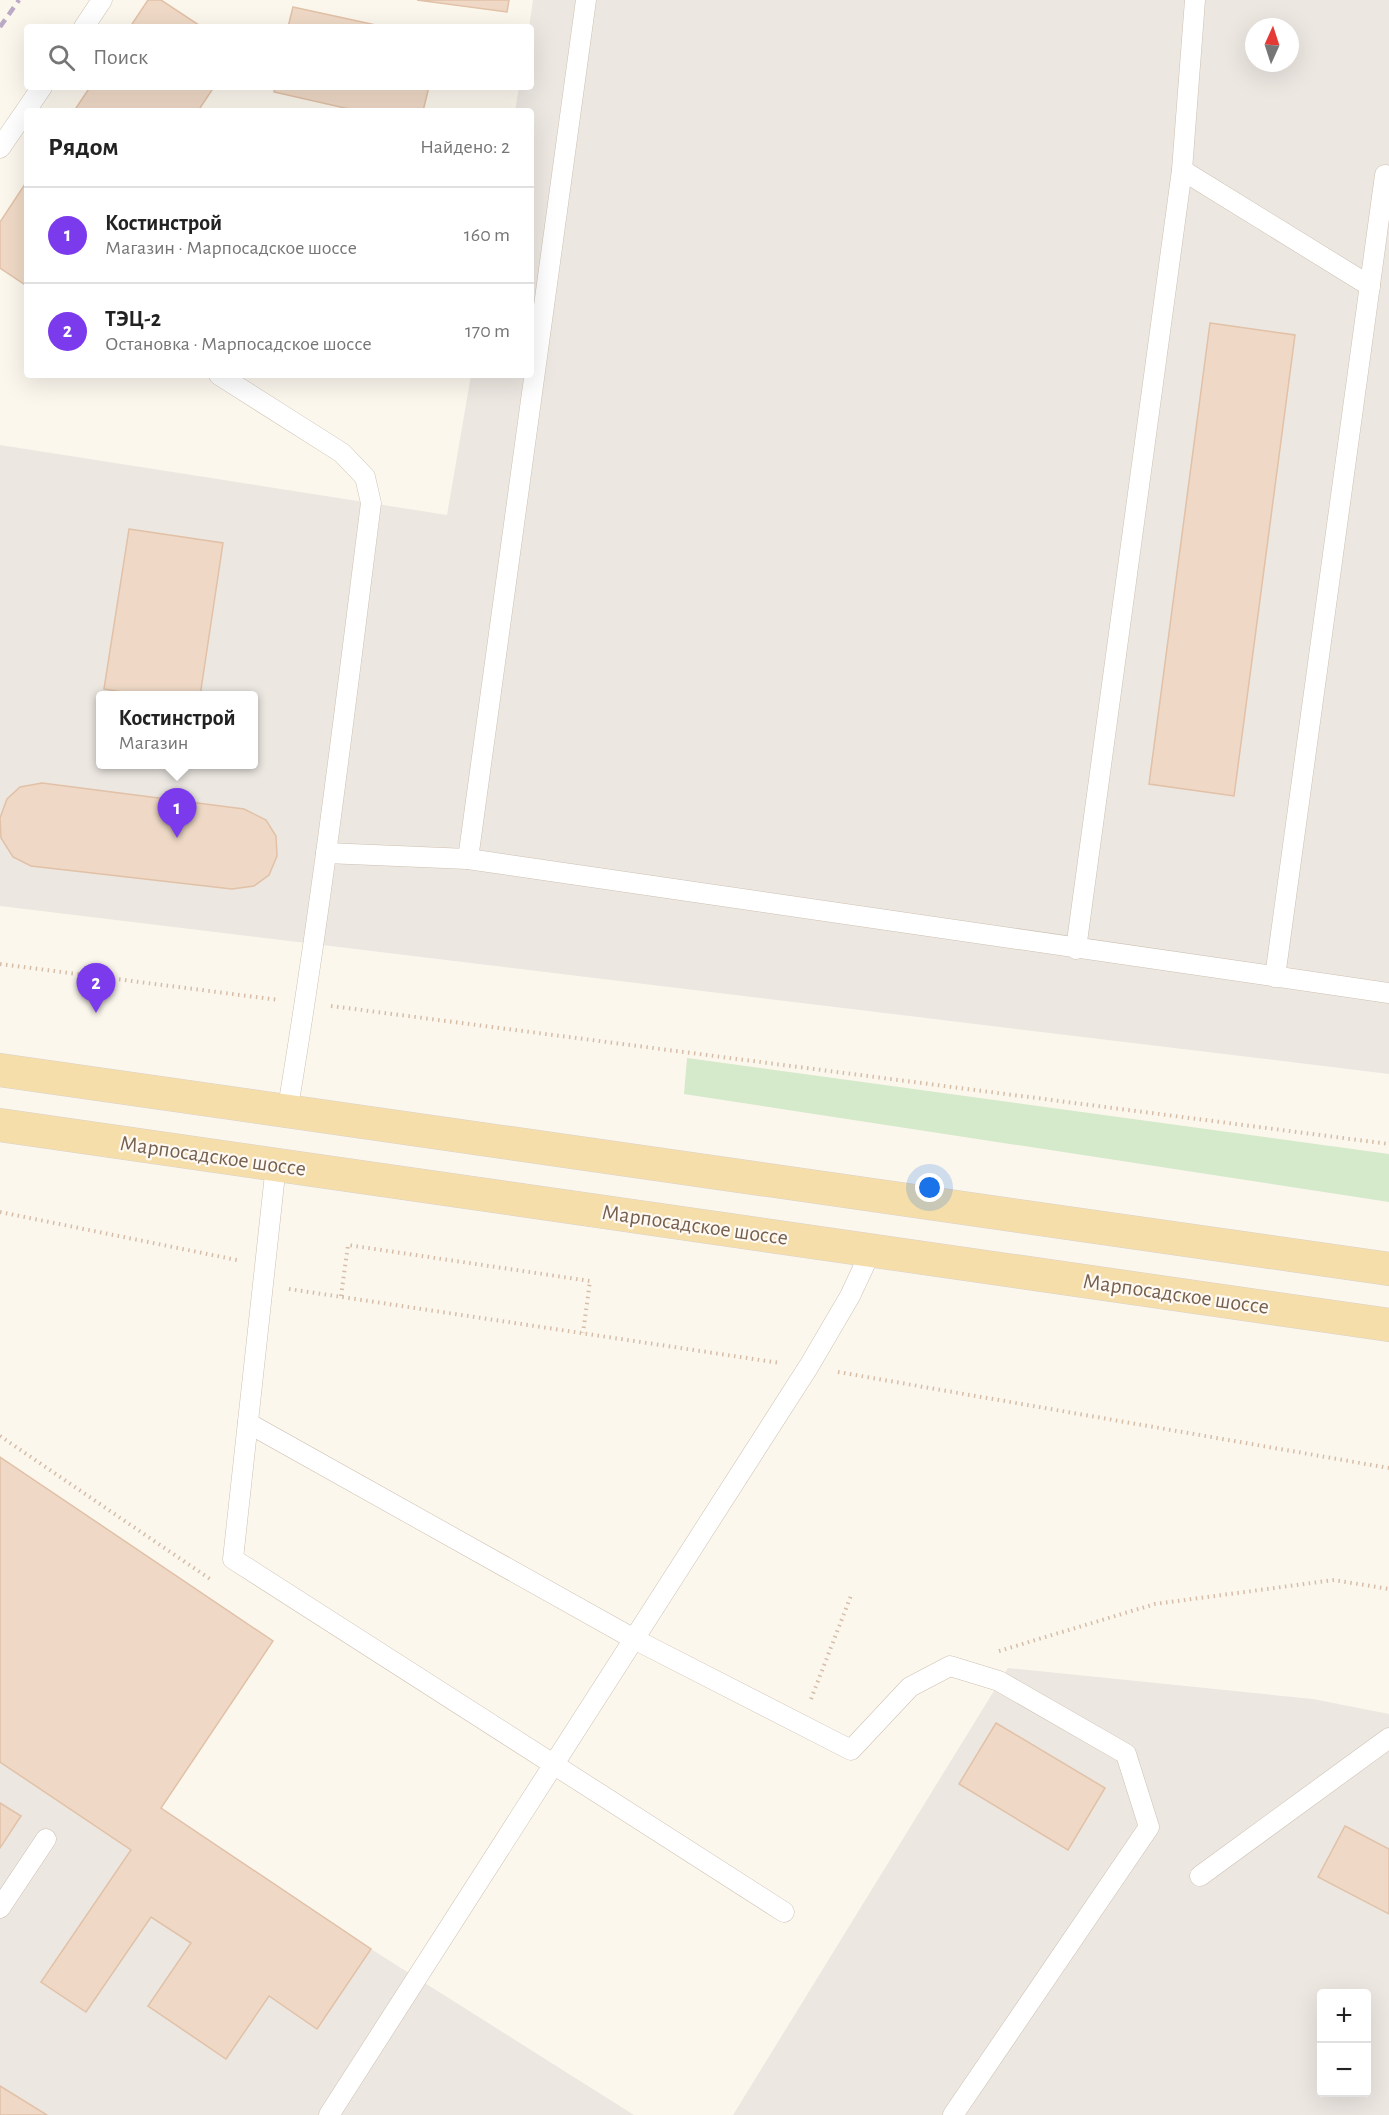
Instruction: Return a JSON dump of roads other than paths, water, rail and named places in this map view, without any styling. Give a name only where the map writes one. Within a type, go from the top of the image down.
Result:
[{"type":"main road","points":[[0,1070],[287,1113],[1389,1269]]},
{"type":"main road","name":"Марпосадское шоссе","points":[[0,1125],[1389,1325]]},
{"type":"lane","points":[[86,24],[102,0]]},
{"type":"lane","points":[[468,859],[586,0]]},
{"type":"lane","points":[[1076,948],[1182,170],[1195,0]]},
{"type":"lane","points":[[28,108],[40,90]]},
{"type":"lane","points":[[0,148],[24,113]]},
{"type":"lane","points":[[1182,170],[1370,286]]},
{"type":"lane","points":[[1275,977],[1385,175]]},
{"type":"lane","points":[[224,378],[342,453],[365,477],[371,503],[306,1003],[287,1113]]},
{"type":"lane","points":[[326,853],[468,859],[1389,993]]},
{"type":"lane","points":[[276,1165],[233,1559],[784,1912]]},
{"type":"lane","points":[[329,2115],[809,1366],[850,1296],[872,1249]]},
{"type":"lane","points":[[248,1423],[634,1639],[851,1750],[910,1687],[950,1666],[999,1681],[1126,1754],[1149,1827],[953,2115]]},
{"type":"lane","points":[[1200,1876],[1389,1738]]},
{"type":"lane","points":[[0,1908],[46,1839]]},
{"type":"railway","points":[[0,27],[19,0]]},
{"type":"place","name":"Костинстрой","points":[[177,838]]},
{"type":"place","name":"ТЭЦ-2","points":[[96,1013]]}]
